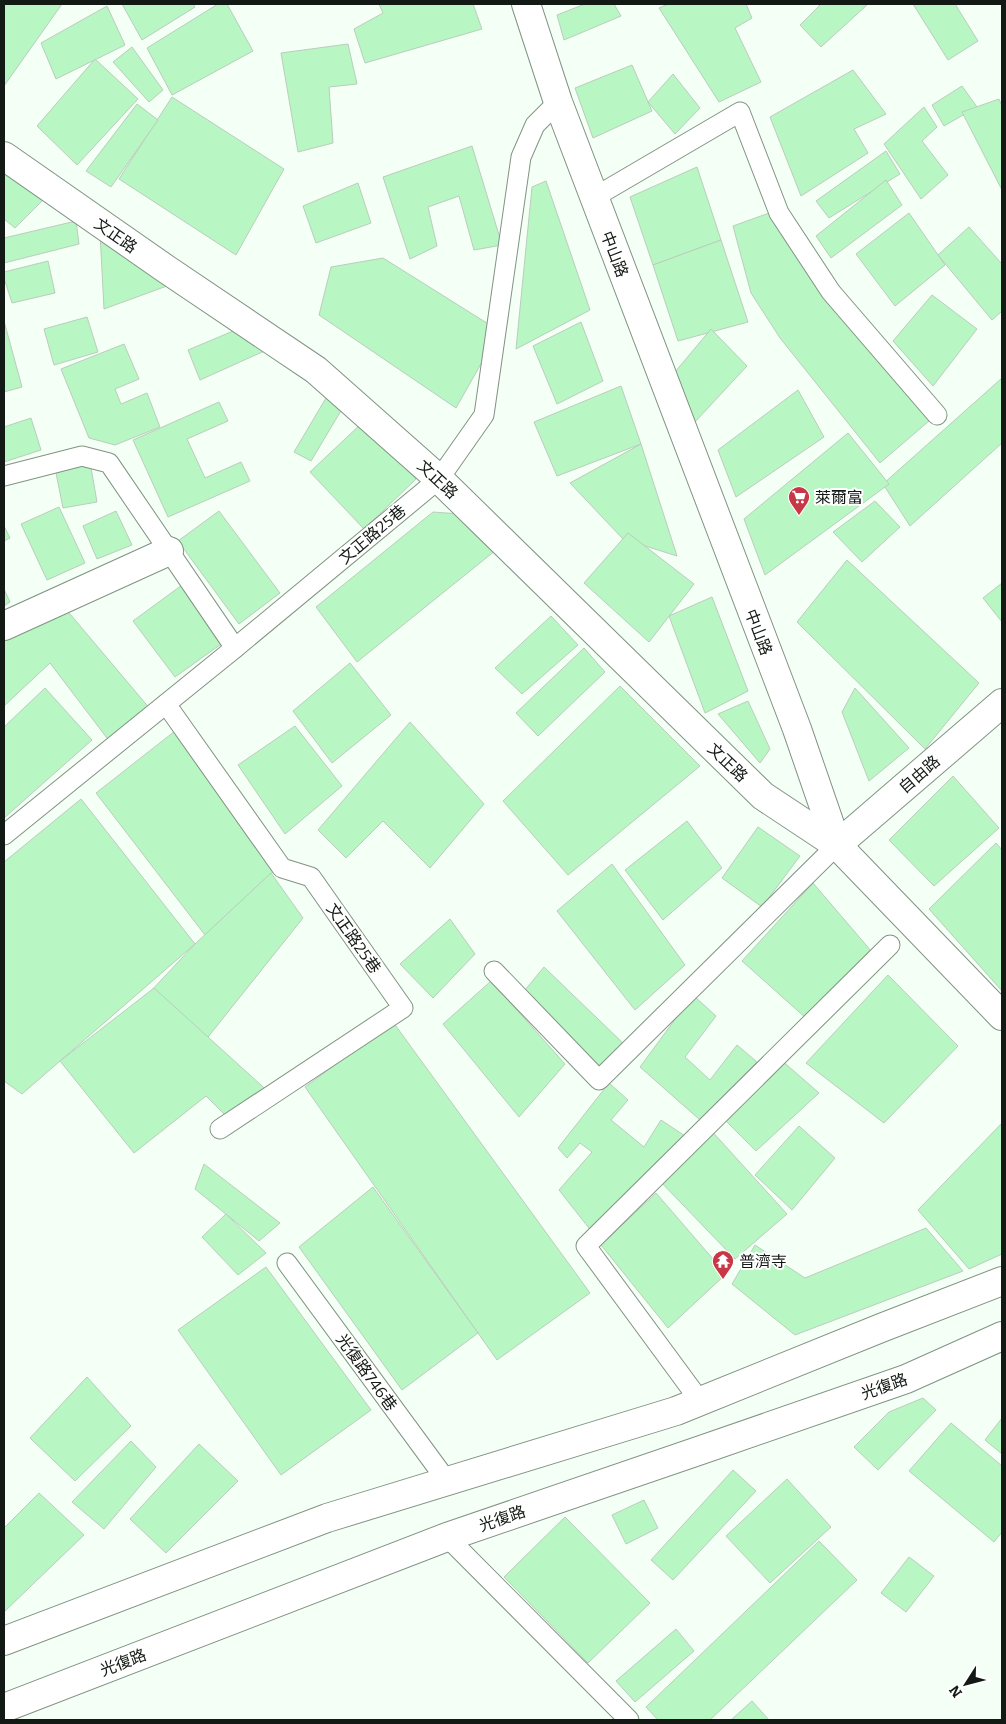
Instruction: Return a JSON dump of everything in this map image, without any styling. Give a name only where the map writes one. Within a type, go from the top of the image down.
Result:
[{"type":"street","name":"中山路","points":[[526,4],[558,102],[593,198],[793,720],[836,845],[1002,1016]]},
{"type":"street","name":"文正路","points":[[4,156],[166,269],[316,370],[439,479],[763,796],[836,845]]},
{"type":"street","points":[[4,626],[170,551]]},
{"type":"street","name":"自由路","points":[[836,845],[1002,703]]},
{"type":"street","points":[[4,1642],[327,1518],[676,1411],[1002,1281]]},
{"type":"street","name":"光復路","points":[[4,1708],[447,1537],[906,1379],[1002,1336]]},
{"type":"lane","name":"文正路25巷","points":[[4,835],[235,648],[439,479],[484,415],[521,157],[535,125],[558,102]]},
{"type":"lane","points":[[593,198],[740,112],[779,213],[831,292],[937,416]]},
{"type":"lane","points":[[4,476],[82,456],[109,463],[235,648]]},
{"type":"lane","name":"文正路25巷","points":[[166,704],[282,868],[311,877],[403,1008],[220,1130]]},
{"type":"lane","points":[[494,971],[599,1080],[836,845]]},
{"type":"lane","points":[[700,1402],[586,1246],[890,945]]},
{"type":"lane","name":"光復路746巷","points":[[287,1263],[447,1482]]},
{"type":"lane","points":[[447,1537],[629,1720]]},
{"type":"building","points":[[4,4],[62,4],[4,86]]},
{"type":"building","points":[[122,4],[193,4],[195,7],[142,40]]},
{"type":"building","points":[[218,4],[227,4],[253,51],[172,95],[147,48]]},
{"type":"building","points":[[379,4],[473,4],[482,29],[365,63],[354,29],[383,13]]},
{"type":"building","points":[[585,4],[614,4],[621,16],[564,40],[557,15]]},
{"type":"building","points":[[668,4],[746,4],[752,18],[735,28],[761,82],[719,102],[659,8]]},
{"type":"building","points":[[821,4],[868,4],[821,47],[800,25]]},
{"type":"building","points":[[913,4],[955,4],[978,41],[948,60]]},
{"type":"building","points":[[107,6],[125,45],[56,79],[41,43]]},
{"type":"building","points":[[348,44],[357,84],[329,87],[333,143],[298,152],[281,53]]},
{"type":"building","points":[[132,47],[163,90],[149,102],[113,62]]},
{"type":"building","points":[[95,59],[138,99],[77,165],[37,126]]},
{"type":"building","points":[[632,65],[652,111],[593,138],[575,88]]},
{"type":"building","points":[[853,70],[886,114],[854,129],[868,153],[801,196],[770,117]]},
{"type":"building","points":[[673,74],[700,108],[675,134],[648,102]]},
{"type":"building","points":[[962,86],[977,107],[944,126],[932,105]]},
{"type":"building","points":[[172,97],[284,169],[236,255],[119,179]]},
{"type":"building","points":[[999,99],[1002,106],[1002,190],[962,112]]},
{"type":"building","points":[[137,104],[158,120],[111,187],[86,171]]},
{"type":"building","points":[[924,107],[937,127],[922,141],[948,175],[921,199],[884,144]]},
{"type":"building","points":[[472,146],[502,245],[474,250],[459,196],[428,207],[437,246],[410,259],[383,177]]},
{"type":"building","points":[[886,151],[900,174],[829,218],[816,201]]},
{"type":"building","points":[[4,164],[46,197],[15,228],[4,219]]},
{"type":"building","points":[[697,167],[721,240],[653,265],[630,197]]},
{"type":"building","points":[[886,180],[902,205],[831,258],[816,236]]},
{"type":"building","points":[[546,181],[590,310],[516,349],[532,187]]},
{"type":"building","points":[[358,183],[371,223],[316,243],[303,206]]},
{"type":"building","points":[[772,212],[929,421],[880,463],[780,338],[751,293],[733,226]]},
{"type":"building","points":[[909,213],[945,265],[895,306],[856,254]]},
{"type":"building","points":[[76,221],[79,244],[4,263],[4,238]]},
{"type":"building","points":[[969,227],[1002,264],[1002,311],[992,320],[938,255]]},
{"type":"building","points":[[100,233],[175,283],[104,309]]},
{"type":"building","points":[[721,240],[748,322],[678,341],[653,265]]},
{"type":"building","points":[[383,258],[490,325],[482,362],[456,408],[319,315],[331,267]]},
{"type":"building","points":[[48,261],[55,293],[12,303],[4,272]]},
{"type":"building","points":[[932,295],[977,329],[933,386],[893,341]]},
{"type":"building","points":[[87,317],[98,352],[54,365],[44,329]]},
{"type":"building","points":[[4,321],[22,387],[4,392]]},
{"type":"building","points":[[581,322],[603,381],[557,404],[533,346]]},
{"type":"building","points":[[245,326],[271,348],[200,380],[188,350]]},
{"type":"building","points":[[711,329],[747,366],[694,423],[675,372]]},
{"type":"building","points":[[124,344],[139,379],[115,389],[121,404],[147,393],[160,427],[115,445],[89,438],[61,369]]},
{"type":"building","points":[[1002,378],[1002,443],[910,526],[883,484]]},
{"type":"building","points":[[621,386],[641,444],[557,476],[534,422]]},
{"type":"building","points":[[798,390],[824,437],[736,497],[718,450]]},
{"type":"building","points":[[326,398],[342,409],[311,461],[294,452]]},
{"type":"building","points":[[219,402],[228,421],[187,439],[205,478],[241,462],[250,481],[168,517],[133,440]]},
{"type":"building","points":[[31,418],[41,450],[4,462],[4,427]]},
{"type":"building","points":[[363,422],[416,479],[364,529],[310,472]]},
{"type":"building","points":[[848,433],[889,484],[765,575],[744,519]]},
{"type":"building","points":[[641,444],[677,556],[623,539],[570,483]]},
{"type":"building","points":[[90,462],[97,502],[63,508],[55,468]]},
{"type":"building","points":[[875,501],[900,527],[862,562],[833,532]]},
{"type":"building","points":[[59,507],[85,563],[47,580],[21,524]]},
{"type":"building","points":[[116,511],[132,545],[97,559],[83,526]]},
{"type":"building","points":[[219,511],[280,593],[239,624],[178,541]]},
{"type":"building","points":[[433,512],[460,514],[496,550],[357,662],[316,607]]},
{"type":"building","points":[[4,526],[10,538],[4,541]]},
{"type":"building","points":[[628,533],[694,584],[649,642],[584,583]]},
{"type":"building","points":[[847,560],[979,683],[925,749],[797,622]]},
{"type":"building","points":[[1002,583],[1002,622],[983,598]]},
{"type":"building","points":[[182,585],[224,642],[175,677],[133,621]]},
{"type":"building","points":[[4,589],[10,602],[4,606]]},
{"type":"building","points":[[712,597],[748,691],[705,713],[669,616]]},
{"type":"building","points":[[59,601],[151,710],[110,742],[50,663],[4,706],[4,639]]},
{"type":"building","points":[[551,616],[578,645],[522,694],[495,668]]},
{"type":"building","points":[[584,648],[605,672],[538,736],[516,713]]},
{"type":"building","points":[[350,663],[391,715],[332,763],[293,711]]},
{"type":"building","points":[[620,686],[700,766],[568,875],[503,801]]},
{"type":"building","points":[[45,688],[92,740],[4,818],[4,727]]},
{"type":"building","points":[[855,688],[909,748],[869,781],[842,712]]},
{"type":"building","points":[[748,701],[770,749],[760,763],[718,714]]},
{"type":"building","points":[[410,722],[484,804],[430,868],[383,821],[346,858],[318,830]]},
{"type":"building","points":[[295,726],[342,786],[285,834],[238,765]]},
{"type":"building","points":[[175,731],[275,870],[205,935],[96,793]]},
{"type":"building","points":[[953,776],[999,828],[934,886],[889,840]]},
{"type":"building","points":[[81,799],[195,944],[22,1094],[4,1081],[4,862]]},
{"type":"building","points":[[687,821],[722,868],[663,920],[625,870]]},
{"type":"building","points":[[758,827],[800,856],[762,907],[722,878]]},
{"type":"building","points":[[996,843],[1002,850],[1002,991],[929,909]]},
{"type":"building","points":[[612,864],[685,965],[635,1010],[557,911]]},
{"type":"building","points":[[271,873],[303,918],[208,1037],[150,992],[195,944]]},
{"type":"building","points":[[813,883],[872,952],[807,1019],[742,961]]},
{"type":"building","points":[[450,919],[475,954],[433,998],[400,964]]},
{"type":"building","points":[[544,967],[626,1046],[597,1074],[520,996]]},
{"type":"building","points":[[888,975],[958,1046],[884,1123],[806,1063]]},
{"type":"building","points":[[491,981],[565,1064],[519,1117],[443,1024]]},
{"type":"building","points":[[154,988],[272,1095],[232,1122],[206,1096],[134,1153],[60,1061]]},
{"type":"building","points":[[693,995],[716,1016],[685,1057],[710,1080],[737,1045],[757,1062],[700,1120],[640,1067]]},
{"type":"building","points":[[393,1022],[590,1293],[497,1360],[305,1087]]},
{"type":"building","points":[[780,1059],[819,1093],[756,1151],[722,1117]]},
{"type":"building","points":[[609,1083],[628,1100],[611,1120],[644,1147],[661,1120],[685,1136],[592,1232],[559,1190],[592,1152],[580,1143],[567,1158],[558,1148]]},
{"type":"building","points":[[1002,1123],[1002,1254],[969,1269],[918,1210]]},
{"type":"building","points":[[799,1126],[835,1158],[792,1210],[755,1175]]},
{"type":"building","points":[[709,1128],[787,1214],[735,1259],[657,1178]]},
{"type":"building","points":[[204,1164],[280,1223],[259,1241],[195,1189]]},
{"type":"building","points":[[373,1187],[478,1333],[402,1390],[299,1247]]},
{"type":"building","points":[[656,1193],[726,1274],[668,1328],[601,1245]]},
{"type":"building","points":[[226,1214],[266,1253],[238,1275],[202,1237]]},
{"type":"building","points":[[926,1228],[963,1271],[795,1335],[732,1284],[755,1245],[805,1278]]},
{"type":"building","points":[[266,1267],[371,1410],[281,1475],[178,1330]]},
{"type":"building","points":[[87,1377],[131,1426],[75,1481],[30,1438]]},
{"type":"building","points":[[923,1398],[936,1410],[878,1470],[854,1447],[889,1412]]},
{"type":"building","points":[[1002,1418],[1002,1454],[985,1440]]},
{"type":"building","points":[[951,1423],[1002,1466],[1002,1532],[994,1542],[909,1471]]},
{"type":"building","points":[[131,1441],[156,1467],[104,1529],[72,1502]]},
{"type":"building","points":[[199,1444],[238,1481],[166,1553],[130,1519]]},
{"type":"building","points":[[733,1470],[756,1491],[673,1580],[651,1560]]},
{"type":"building","points":[[787,1479],[831,1527],[770,1583],[726,1536]]},
{"type":"building","points":[[39,1493],[84,1535],[4,1612],[4,1528]]},
{"type":"building","points":[[644,1500],[658,1528],[626,1544],[612,1515]]},
{"type":"building","points":[[565,1517],[650,1603],[588,1663],[504,1577]]},
{"type":"building","points":[[819,1541],[857,1580],[710,1720],[658,1720],[646,1707]]},
{"type":"building","points":[[909,1557],[934,1576],[906,1612],[881,1593]]},
{"type":"building","points":[[676,1629],[694,1651],[635,1702],[616,1681]]},
{"type":"building","points":[[752,1701],[769,1720],[731,1720]]},
{"type":"place","name":"萊爾富","points":[[799,516]]},
{"type":"place","name":"普濟寺","points":[[723,1280]]}]
